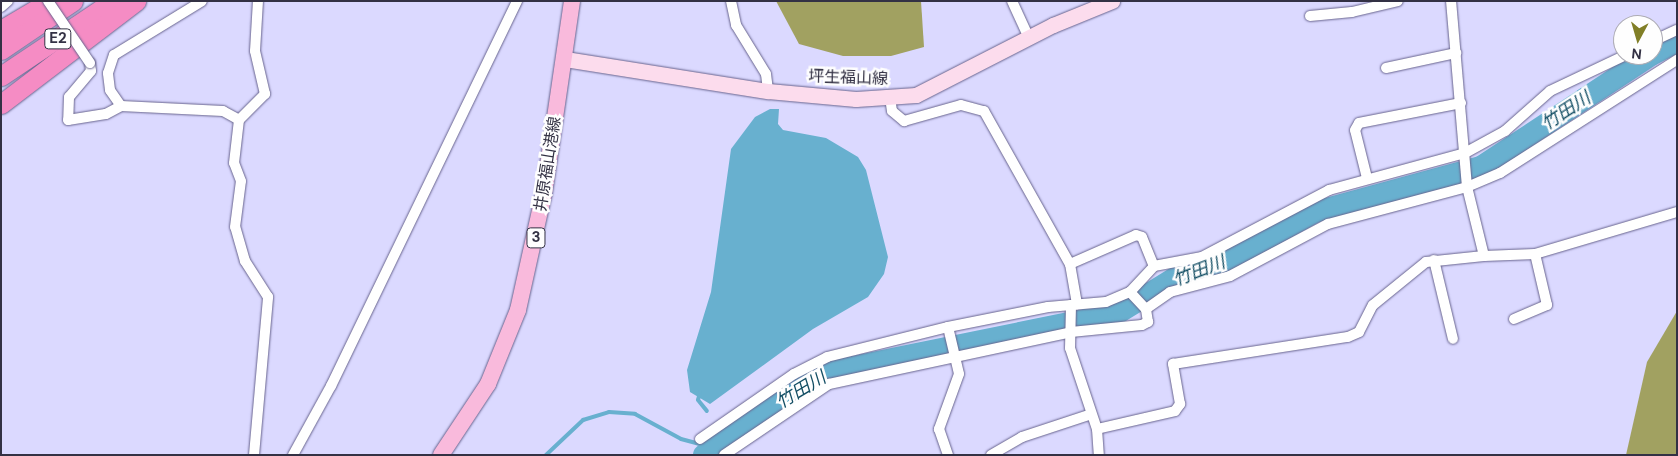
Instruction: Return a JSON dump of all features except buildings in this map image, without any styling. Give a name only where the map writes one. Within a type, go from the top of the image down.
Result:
[{"type":"highway","points":[[1,30],[49,1]]},
{"type":"highway","name":"E2","points":[[1,50],[73,1]]},
{"type":"highway","name":"E2","points":[[1,76],[113,1]]},
{"type":"highway","points":[[1,104],[136,1]]},
{"type":"main road","name":"井原福山港線","points":[[441,455],[488,384],[518,310],[535,242],[565,59],[572,1]]},
{"type":"main road","name":"坪生福山線","points":[[565,59],[768,91],[890,98],[916,95],[944,84],[1029,38],[1081,7],[1112,1]]},
{"type":"street","points":[[1,7],[8,1]]},
{"type":"street","points":[[49,1],[90,63],[92,71],[69,98],[68,120],[106,114],[121,106],[156,111],[223,111],[239,120]]},
{"type":"street","points":[[121,106],[110,90],[108,73],[114,55],[202,1]]},
{"type":"street","points":[[254,455],[259,371],[269,314],[268,296],[245,261],[235,226],[241,181],[234,163],[239,120],[265,94],[254,51],[258,1]]},
{"type":"street","points":[[293,455],[332,386],[517,1]]},
{"type":"street","points":[[731,1],[736,26],[766,74],[768,91]]},
{"type":"street","points":[[1012,1],[1029,38]]},
{"type":"street","points":[[1351,1],[1352,12]]},
{"type":"street","points":[[1310,16],[1352,12],[1398,1]]},
{"type":"street","points":[[1451,1],[1461,103],[1466,184],[1484,256]]},
{"type":"street","points":[[1663,36],[1677,30]]},
{"type":"street","points":[[1386,68],[1456,52]]},
{"type":"street","points":[[1145,308],[1170,292],[1230,276],[1328,224],[1500,173],[1677,60]]},
{"type":"street","points":[[700,439],[794,374],[827,356],[949,330],[1106,302],[1131,293],[1154,266],[1202,258],[1311,198],[1367,178],[1465,157],[1505,131],[1550,91],[1613,61]]},
{"type":"street","points":[[890,98],[892,111],[904,121],[961,105],[984,111],[1070,264],[1073,307],[1070,348],[1089,415],[1097,429],[1099,455]]},
{"type":"street","points":[[1367,178],[1354,130],[1360,123],[1461,103]]},
{"type":"street","points":[[1097,429],[1175,411],[1180,404],[1173,364],[1246,355],[1359,332],[1374,305],[1434,260],[1535,254],[1677,212]]},
{"type":"street","points":[[1070,264],[1136,235],[1142,237],[1154,266]]},
{"type":"street","points":[[1514,319],[1547,305],[1535,254]]},
{"type":"street","points":[[1434,260],[1453,340]]},
{"type":"street","points":[[724,455],[829,384],[1071,330],[1142,325],[1148,322],[1145,308],[1131,293]]},
{"type":"street","points":[[948,455],[939,429],[959,380],[949,330]]},
{"type":"street","points":[[991,455],[1022,437],[1089,415]]},
{"type":"shaded area","points":[[776,1],[921,1],[924,47],[891,56],[843,56],[799,44]]},
{"type":"shaded area","points":[[1677,311],[1677,455],[1626,455],[1647,362]]},
{"type":"water","points":[[770,109],[779,109],[778,124],[783,130],[826,138],[858,157],[866,170],[888,257],[884,274],[868,297],[813,329],[710,404],[690,392],[687,370],[711,292],[731,149],[755,117]]},
{"type":"waterway","name":"竹田川","points":[[1663,49],[1677,42]]},
{"type":"waterway","name":"竹田川","points":[[704,455],[811,380],[833,371],[1118,313],[1175,278],[1212,269],[1315,212],[1481,167],[1636,65]]},
{"type":"waterway","points":[[700,392],[698,400],[707,411]]},
{"type":"waterway","points":[[546,455],[583,420],[609,412],[635,414],[681,439],[711,447]]},
{"type":"waterway","name":"竹田川","points":[[726,430],[730,435]]}]
